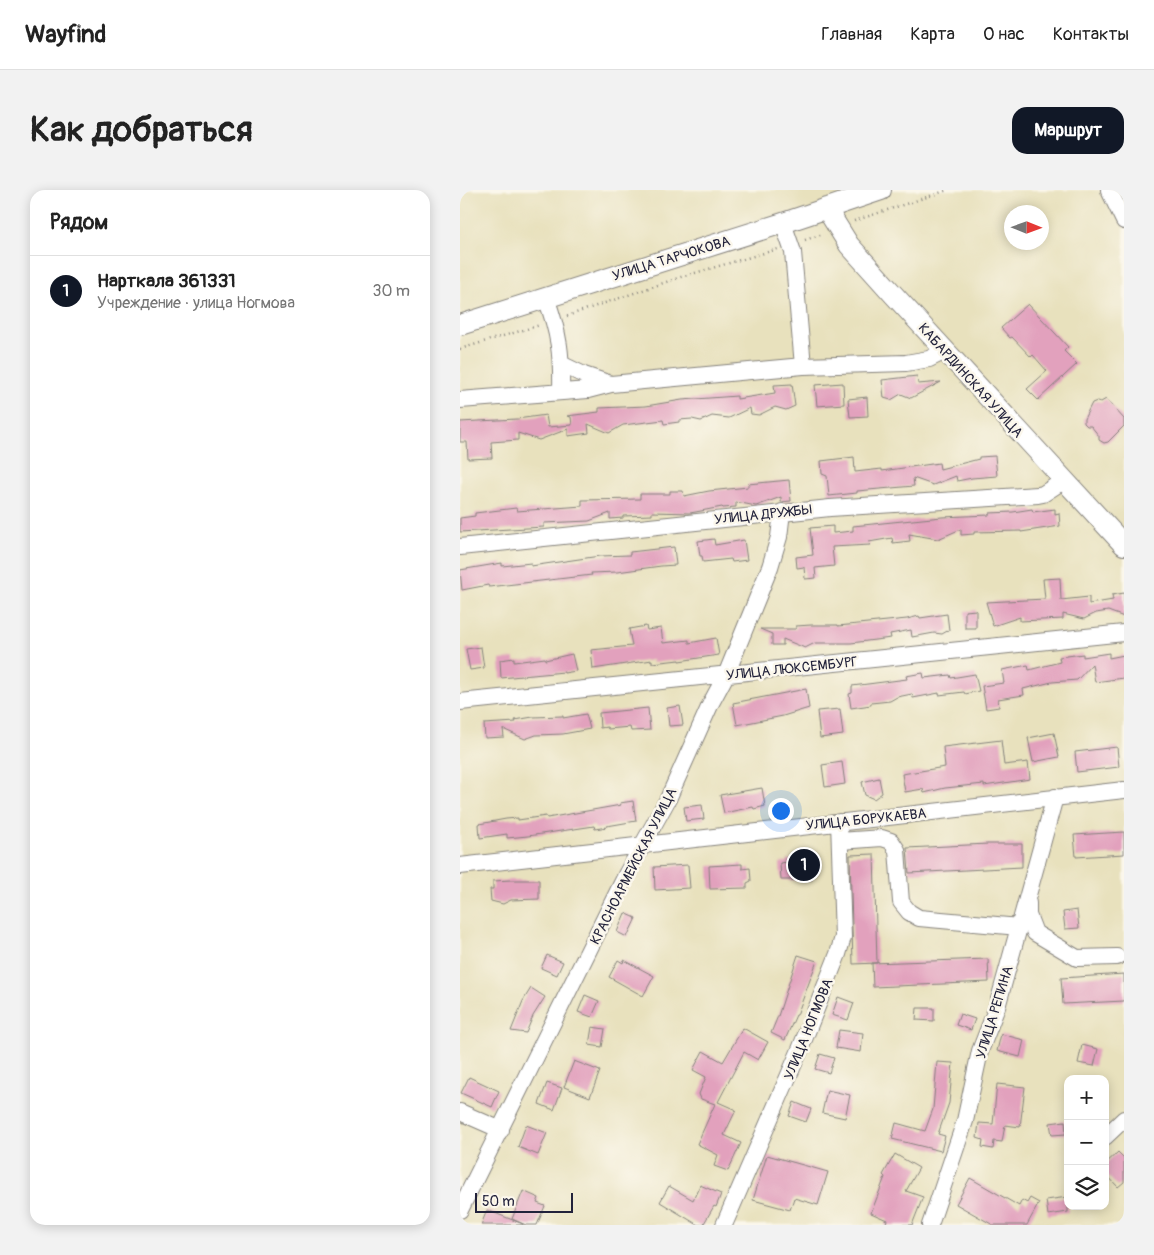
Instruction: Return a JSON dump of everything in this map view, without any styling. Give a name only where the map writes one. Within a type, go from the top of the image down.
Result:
[{"type":"main road","name":"УЛИЦА ТАРЧОКОВА","points":[[460,325],[881,190]]},
{"type":"main road","name":"КАБАРДИНСКАЯ УЛИЦА","points":[[826,208],[849,245],[1063,481],[1124,545]]},
{"type":"street","points":[[1109,190],[1124,221]]},
{"type":"street","points":[[783,223],[792,245],[803,366]]},
{"type":"street","points":[[546,298],[554,320],[561,354],[560,392]]},
{"type":"street","points":[[460,400],[588,390],[611,384],[803,366],[906,363],[929,359],[945,351]]},
{"type":"street","points":[[561,364],[584,375],[611,384]]},
{"type":"street","name":"УЛИЦА ДРУЖБЫ","points":[[460,547],[782,512],[1038,496],[1063,481]]},
{"type":"street","name":"КРАСНОАРМЕЙСКАЯ УЛИЦА","points":[[460,1210],[628,873],[668,799],[711,703],[726,675],[770,567],[779,537],[782,512]]},
{"type":"street","name":"УЛИЦА ЛЮКСЕМБУРГ","points":[[460,702],[1124,633]]},
{"type":"street","name":"УЛИЦА БОРУКАЕВА","points":[[460,866],[1124,790]]},
{"type":"street","name":"УЛИЦА РЕПИНА","points":[[930,1225],[965,1121],[980,1051],[997,1007],[1056,798]]},
{"type":"street","name":"УЛИЦА НОГМОВА","points":[[724,1225],[799,1052],[844,937],[839,822]]},
{"type":"street","points":[[840,841],[882,838],[892,841],[897,850],[902,902],[909,912],[919,918],[1019,927]]},
{"type":"street","points":[[1027,898],[1028,915],[1035,933],[1077,958],[1117,957]]},
{"type":"street","points":[[460,1112],[501,1130]]},
{"type":"street","points":[[1109,1133],[1124,1119]]},
{"type":"path","points":[[460,349],[554,320],[681,277],[792,245],[862,218],[948,190]]},
{"type":"building","points":[[1028,304],[1068,347],[1064,351],[1077,364],[1038,400],[1027,389],[1047,371],[1033,355],[1031,357],[1001,328]]},
{"type":"building","points":[[917,376],[918,384],[941,382],[911,398],[901,394],[891,400],[884,398],[882,380]]},
{"type":"building","points":[[843,383],[844,404],[817,406],[815,385]]},
{"type":"building","points":[[792,384],[795,406],[786,410],[775,407],[759,415],[751,414],[750,408],[729,418],[712,416],[701,421],[692,419],[679,420],[679,422],[664,424],[663,420],[623,425],[609,433],[588,424],[589,433],[568,436],[568,429],[539,440],[518,433],[518,440],[491,442],[492,458],[468,459],[467,442],[460,442],[460,422],[517,419],[546,415],[548,427],[572,425],[571,417],[567,416],[599,412],[599,408],[646,406],[682,400],[737,396],[737,399],[775,393],[774,385]]},
{"type":"building","points":[[867,397],[868,416],[850,417],[848,399]]},
{"type":"building","points":[[1106,399],[1124,419],[1124,426],[1108,442],[1104,443],[1099,440],[1099,436],[1091,426],[1087,426],[1084,423],[1084,419],[1092,403],[1101,402]]},
{"type":"building","points":[[995,456],[997,476],[957,481],[956,476],[933,485],[913,478],[914,486],[857,491],[857,493],[829,496],[827,476],[822,474],[821,461],[854,457],[855,472],[882,469],[882,471],[939,463],[940,469],[979,459],[979,457]]},
{"type":"building","points":[[789,480],[791,501],[781,502],[781,497],[756,506],[736,502],[736,507],[722,507],[690,513],[652,512],[652,515],[623,516],[623,518],[610,519],[610,513],[589,521],[544,523],[544,527],[460,532],[460,518],[475,516],[475,513],[516,508],[517,511],[582,506],[582,500],[640,499],[640,494],[670,494],[670,491],[683,491],[684,496],[748,487],[748,484]]},
{"type":"building","points":[[1032,509],[1033,512],[1055,509],[1055,514],[1059,513],[1060,526],[1021,532],[974,532],[974,534],[961,535],[961,529],[938,539],[909,534],[910,541],[893,543],[892,538],[869,542],[870,545],[832,547],[834,566],[815,568],[816,578],[805,579],[804,567],[797,568],[796,557],[813,555],[810,528],[833,526],[833,533],[853,531],[853,526],[942,517],[989,515],[989,513]]},
{"type":"building","points":[[714,539],[715,545],[744,540],[747,560],[732,562],[731,559],[703,562],[702,556],[700,556],[698,541]]},
{"type":"building","points":[[674,547],[676,565],[591,573],[592,575],[489,587],[488,585],[462,590],[460,570],[502,563],[502,566],[531,563],[531,566],[600,556],[630,555],[630,552]]},
{"type":"building","points":[[1060,578],[1061,600],[1089,597],[1089,604],[1113,600],[1112,595],[1124,593],[1124,617],[1108,611],[1096,613],[1084,619],[1063,614],[1063,619],[1020,621],[1020,617],[993,626],[986,602],[1045,599],[1043,579]]},
{"type":"building","points":[[976,610],[976,628],[965,628],[965,611]]},
{"type":"building","points":[[947,614],[949,630],[942,634],[934,633],[912,637],[911,630],[890,634],[891,638],[851,643],[815,643],[805,648],[783,639],[783,645],[772,645],[772,634],[760,629],[796,629],[796,626],[811,625],[838,626]]},
{"type":"building","points":[[646,626],[647,630],[661,628],[663,643],[689,640],[689,643],[716,638],[719,655],[679,661],[652,663],[652,660],[593,669],[591,650],[632,646],[629,629]]},
{"type":"building","points":[[481,647],[484,668],[470,670],[466,649]]},
{"type":"building","points":[[1109,653],[1109,658],[1124,655],[1124,678],[1095,682],[1092,664],[1077,680],[1052,682],[1023,689],[1024,695],[998,699],[999,707],[986,709],[982,686],[1004,683],[1002,670],[1028,665],[1029,670],[1060,662],[1059,657],[1083,654],[1083,657]]},
{"type":"building","points":[[572,654],[576,671],[501,678],[500,660],[514,658],[514,662],[545,658],[545,660]]},
{"type":"building","points":[[923,673],[924,678],[950,675],[951,678],[975,674],[979,691],[965,694],[964,692],[939,695],[939,693],[913,698],[912,694],[897,697],[890,701],[851,708],[849,694],[852,693],[852,686],[907,679],[906,676]]},
{"type":"building","points":[[806,689],[809,708],[783,716],[737,725],[733,703]]},
{"type":"building","points":[[680,706],[683,725],[669,726],[667,708]]},
{"type":"building","points":[[648,708],[650,730],[631,731],[630,727],[600,728],[599,713]]},
{"type":"building","points":[[840,709],[843,735],[820,738],[817,711]]},
{"type":"building","points":[[586,714],[590,729],[563,734],[536,735],[525,739],[503,729],[504,737],[485,738],[484,724],[516,722],[515,720],[533,717],[563,716],[563,718]]},
{"type":"building","points":[[1054,733],[1059,757],[1033,762],[1028,738]]},
{"type":"building","points":[[1001,740],[1004,765],[1028,762],[1030,779],[984,786],[984,784],[945,788],[924,793],[923,789],[905,792],[902,774],[945,767],[943,747]]},
{"type":"building","points":[[1117,747],[1119,767],[1077,772],[1075,752]]},
{"type":"building","points":[[842,762],[845,784],[825,787],[822,765]]},
{"type":"building","points":[[879,778],[882,793],[874,799],[865,795],[862,782]]},
{"type":"building","points":[[762,788],[765,806],[724,813],[720,795]]},
{"type":"building","points":[[633,801],[636,821],[595,829],[594,826],[528,836],[507,838],[507,834],[480,838],[479,824],[506,819],[518,818],[518,820],[546,816],[547,818],[621,805],[620,803]]},
{"type":"building","points":[[702,805],[704,819],[686,821],[684,807]]},
{"type":"building","points":[[1124,832],[1124,854],[1076,857],[1074,835]]},
{"type":"building","points":[[1022,844],[1022,867],[909,873],[907,848]]},
{"type":"building","points":[[874,854],[877,963],[853,964],[850,855]]},
{"type":"building","points":[[787,860],[812,860],[812,880],[781,880],[780,863],[787,862]]},
{"type":"building","points":[[742,864],[742,869],[750,868],[751,881],[747,883],[747,888],[710,889],[709,866]]},
{"type":"building","points":[[688,865],[690,888],[655,890],[654,867]]},
{"type":"building","points":[[539,880],[539,899],[511,900],[503,904],[491,901],[490,889],[493,889],[493,881]]},
{"type":"building","points":[[1077,910],[1079,928],[1065,929],[1063,912]]},
{"type":"building","points":[[625,913],[636,918],[627,937],[617,932]]},
{"type":"building","points":[[547,955],[563,962],[557,975],[541,968]]},
{"type":"building","points":[[798,955],[817,961],[797,1015],[785,1040],[771,1033]]},
{"type":"building","points":[[988,959],[989,982],[873,987],[872,963]]},
{"type":"building","points":[[618,960],[623,963],[624,960],[654,976],[643,996],[609,977]]},
{"type":"building","points":[[1124,974],[1124,1001],[1063,1004],[1061,978]]},
{"type":"building","points":[[531,988],[545,997],[533,1016],[526,1033],[511,1031],[523,1001]]},
{"type":"building","points":[[585,995],[599,1001],[592,1017],[578,1012]]},
{"type":"building","points":[[838,997],[854,1003],[848,1020],[832,1015]]},
{"type":"building","points":[[917,1008],[934,1008],[934,1021],[916,1020]]},
{"type":"building","points":[[960,1014],[975,1019],[971,1030],[956,1025]]},
{"type":"building","points":[[592,1027],[605,1029],[602,1047],[589,1045]]},
{"type":"building","points":[[743,1028],[768,1042],[758,1060],[744,1052],[718,1102],[736,1110],[724,1135],[741,1143],[728,1171],[714,1166],[718,1155],[697,1144],[715,1104],[701,1099],[699,1094],[706,1077],[693,1070],[703,1051],[723,1062]]},
{"type":"building","points":[[839,1030],[863,1033],[861,1052],[836,1048]]},
{"type":"building","points":[[1001,1034],[1024,1040],[1020,1057],[997,1051]]},
{"type":"building","points":[[1082,1045],[1098,1049],[1094,1066],[1078,1063]]},
{"type":"building","points":[[820,1054],[834,1058],[829,1073],[815,1069]]},
{"type":"building","points":[[574,1061],[600,1071],[590,1097],[564,1087]]},
{"type":"building","points":[[937,1062],[953,1063],[949,1103],[938,1134],[945,1136],[941,1151],[892,1139],[896,1123],[925,1131],[933,1109]]},
{"type":"building","points":[[469,1077],[499,1091],[492,1107],[461,1093]]},
{"type":"building","points":[[547,1083],[562,1088],[554,1110],[539,1104]]},
{"type":"building","points":[[997,1084],[1025,1087],[1020,1127],[1005,1125],[1002,1142],[994,1141],[993,1149],[982,1147],[983,1140],[977,1138],[979,1123],[993,1124]]},
{"type":"building","points":[[827,1090],[850,1095],[845,1118],[822,1113]]},
{"type":"building","points":[[794,1102],[811,1109],[806,1122],[789,1116]]},
{"type":"building","points":[[1064,1121],[1064,1134],[1052,1135],[1050,1123]]},
{"type":"building","points":[[526,1125],[547,1133],[538,1155],[518,1147]]},
{"type":"building","points":[[1118,1152],[1124,1158],[1124,1182],[1118,1187],[1109,1177],[1109,1160]]},
{"type":"building","points":[[895,1154],[919,1168],[906,1191],[923,1197],[912,1225],[885,1225],[887,1220],[871,1213],[885,1177],[883,1175]]},
{"type":"building","points":[[767,1155],[828,1172],[818,1205],[794,1198],[790,1210],[753,1200]]},
{"type":"building","points":[[970,1178],[1019,1206],[1022,1200],[1027,1203],[1030,1198],[1039,1203],[1027,1225],[993,1225],[956,1204]]},
{"type":"building","points":[[700,1185],[721,1194],[716,1207],[714,1206],[703,1225],[698,1225],[660,1202],[669,1186],[693,1200]]},
{"type":"building","points":[[523,1191],[539,1198],[537,1203],[545,1206],[537,1225],[526,1225],[512,1219]]},
{"type":"building","points":[[1064,1198],[1064,1210],[1068,1210],[1068,1212],[1048,1215],[1046,1200]]},
{"type":"building","points":[[487,1210],[523,1224],[523,1225],[481,1225]]},
{"type":"place","name":"Нарткала 361331","points":[[804,865]]}]
